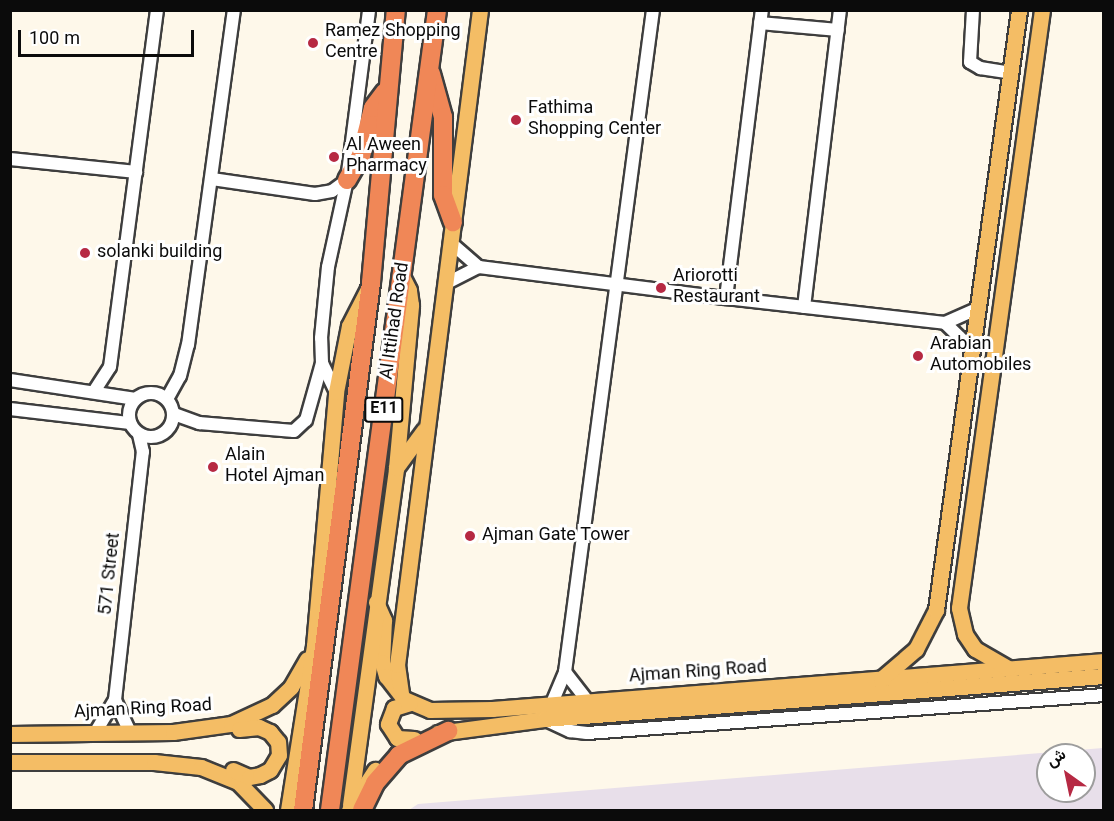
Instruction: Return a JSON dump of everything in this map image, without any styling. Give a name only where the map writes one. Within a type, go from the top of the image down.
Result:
[{"type":"highway","name":"Al Ittihad Road","points":[[303,810],[370,284],[386,91],[396,10]]},
{"type":"highway","name":"Al Ittihad Road","points":[[330,810],[437,10]]},
{"type":"highway","points":[[429,70],[443,117],[442,185],[453,222]]},
{"type":"highway","points":[[346,180],[361,156],[373,108],[386,91]]},
{"type":"highway","points":[[362,810],[375,783],[399,755],[448,731]]},
{"type":"main road","points":[[407,701],[397,665],[480,10]]},
{"type":"main road","points":[[881,679],[916,649],[933,621],[1019,10]]},
{"type":"main road","points":[[1010,669],[975,649],[960,617],[974,496],[1041,10]]},
{"type":"main road","points":[[349,810],[396,468],[411,306],[410,290],[402,276]]},
{"type":"main road","points":[[288,810],[314,646],[336,392],[349,326],[370,284]]},
{"type":"main road","points":[[396,468],[418,442],[428,421]]},
{"type":"main road","points":[[959,446],[963,458],[960,483],[965,492],[974,496]]},
{"type":"main road","points":[[376,602],[384,620],[384,669],[407,701]]},
{"type":"main road","name":"Ajman Ring Road","points":[[10,734],[173,732],[231,724],[261,712],[291,687],[314,646]]},
{"type":"main road","name":"Ajman Ring Road","points":[[407,701],[430,710],[466,710],[1104,662]]},
{"type":"main road","name":"Ajman Ring Road","points":[[349,810],[382,761],[414,739],[448,731],[544,719],[1104,676]]},
{"type":"main road","points":[[407,701],[394,708],[388,724],[397,738],[414,739]]},
{"type":"main road","points":[[154,762],[169,758],[203,760],[254,777],[270,770],[279,755],[275,736],[259,727],[208,734],[173,732]]},
{"type":"main road","points":[[10,762],[154,762],[220,772],[247,789],[265,810]]},
{"type":"street","points":[[118,393],[110,367],[157,10]]},
{"type":"street","points":[[167,399],[180,376],[188,345],[234,10]]},
{"type":"street","points":[[174,414],[199,423],[294,430],[306,420],[322,363],[325,283],[346,180],[369,10]]},
{"type":"street","points":[[552,703],[565,672],[653,10]]},
{"type":"street","points":[[804,307],[840,10]]},
{"type":"street","points":[[973,10],[970,62],[980,68],[1010,73]]},
{"type":"street","points":[[726,298],[761,17],[838,30]]},
{"type":"street","points":[[10,159],[136,172]]},
{"type":"street","points":[[212,179],[315,194],[332,190],[346,180]]},
{"type":"street","points":[[315,194],[338,213]]},
{"type":"street","points":[[451,243],[479,267],[726,298],[945,323],[978,308]]},
{"type":"street","points":[[445,284],[479,267]]},
{"type":"street","points":[[945,323],[972,349]]},
{"type":"street","points":[[322,363],[336,392]]},
{"type":"street","points":[[94,390],[110,367]]},
{"type":"street","points":[[10,380],[118,393],[135,399],[154,393],[167,399],[174,414],[170,428],[146,436],[130,423],[10,409]]},
{"type":"street","points":[[130,423],[129,410],[135,399]]},
{"type":"street","name":"571 Street","points":[[95,733],[115,700],[146,436]]},
{"type":"street","points":[[565,672],[587,700]]},
{"type":"street","points":[[544,719],[570,731],[587,733],[1104,695]]},
{"type":"street","points":[[115,700],[129,732]]},
{"type":"shaded area","points":[[1103,748],[1103,810],[409,810],[418,804],[1036,753],[1036,803],[1096,803],[1096,749]]},
{"type":"place","name":"Ramez Shopping Centre","points":[[313,43]]},
{"type":"place","name":"Fathima Shopping Center","points":[[516,120]]},
{"type":"place","name":"Al Aween Pharmacy","points":[[334,157]]},
{"type":"place","name":"solanki building","points":[[85,253]]},
{"type":"place","name":"Ariorotti Restaurant","points":[[661,288]]},
{"type":"place","name":"Arabian Automobiles","points":[[918,356]]},
{"type":"place","name":"Alain Hotel Ajman","points":[[213,467]]},
{"type":"place","name":"Ajman Gate Tower","points":[[470,536]]}]
